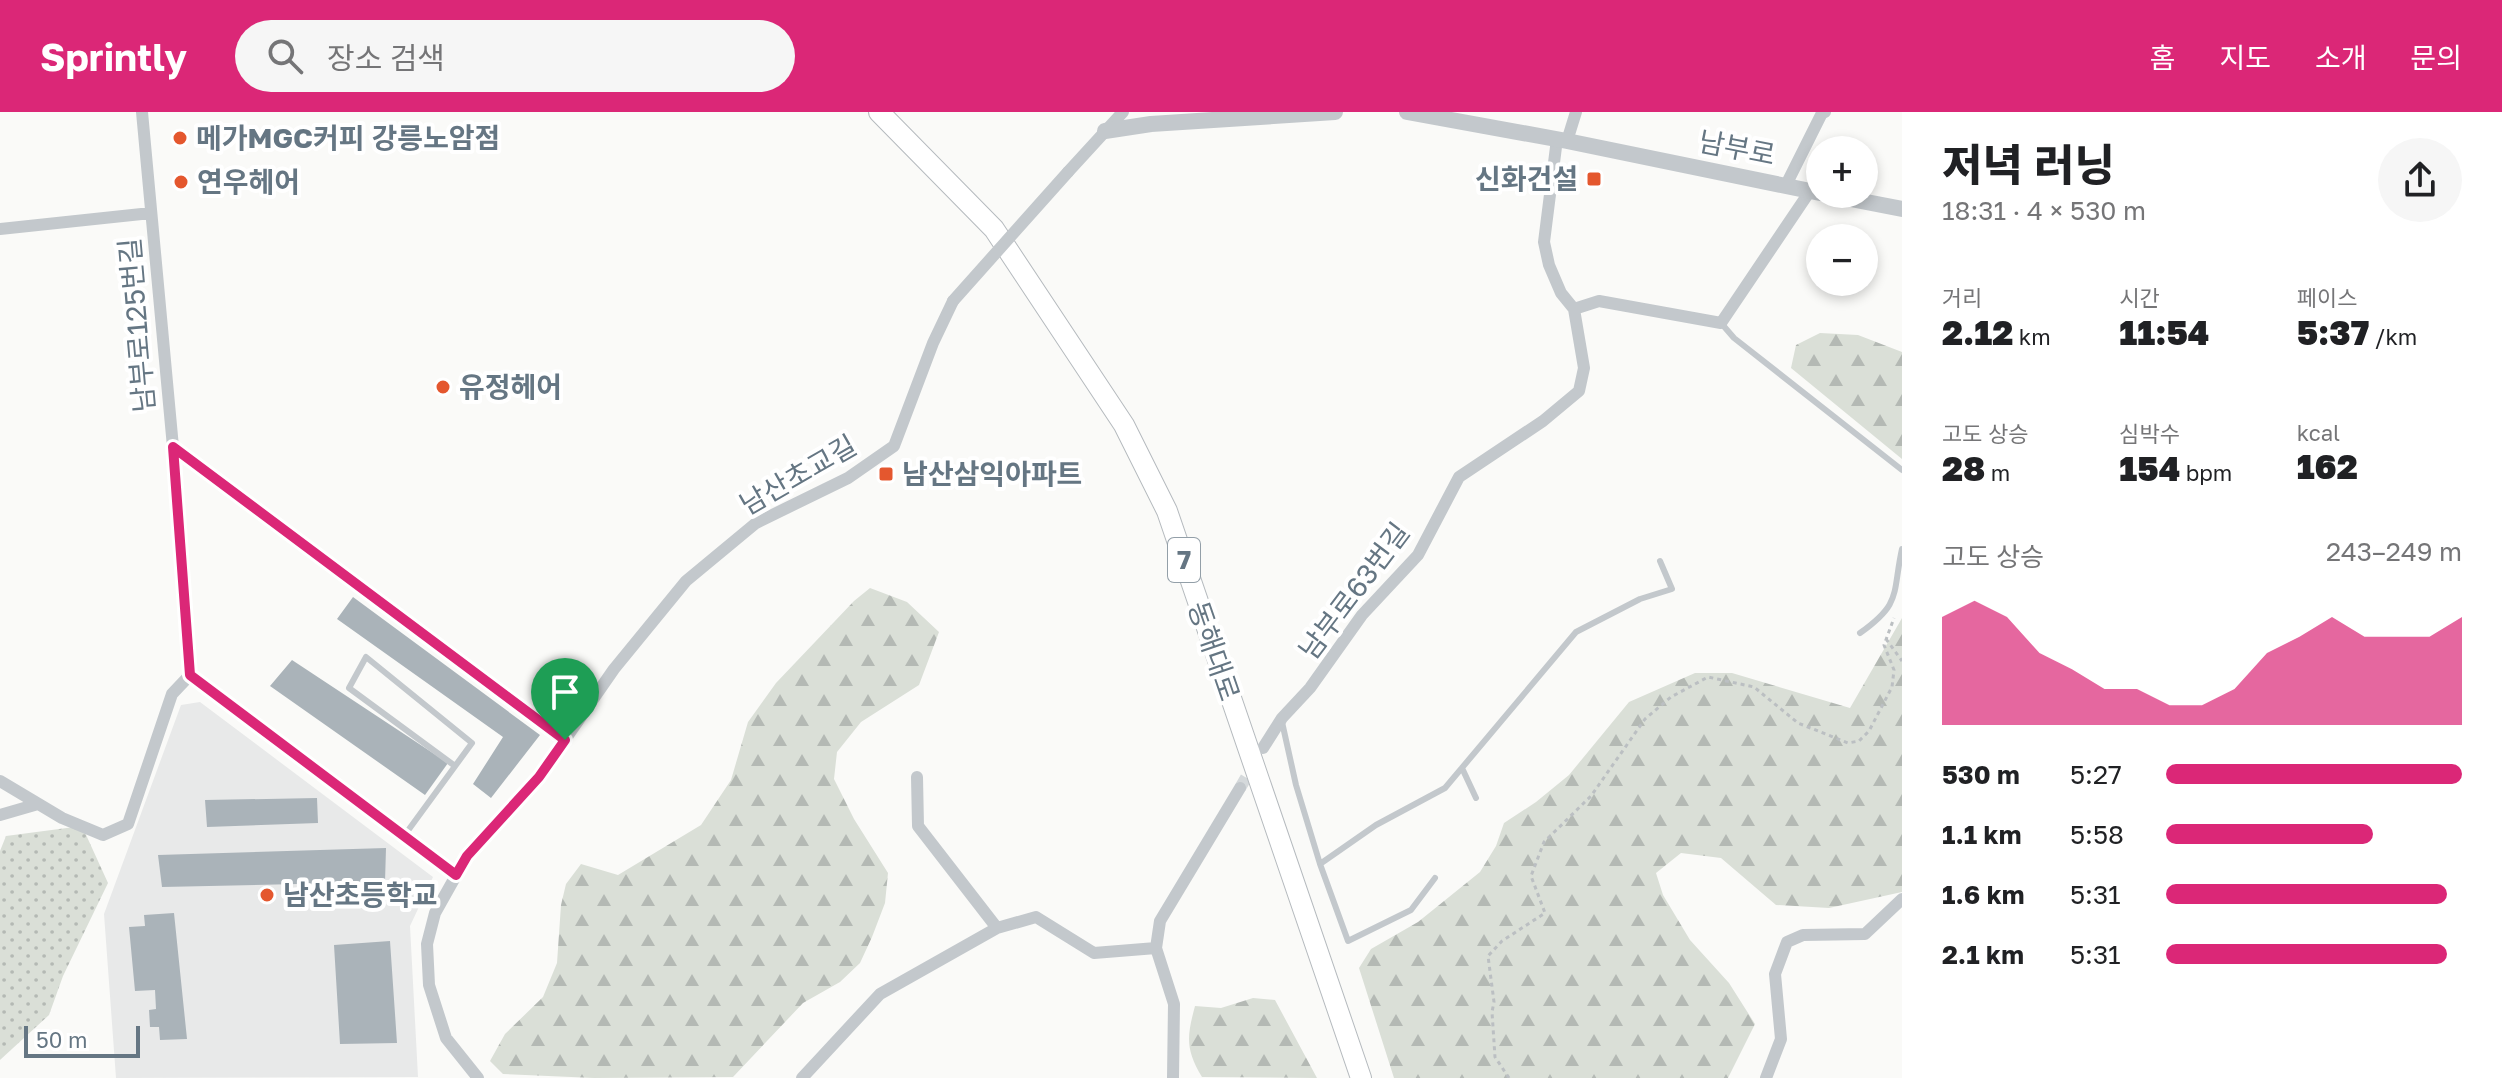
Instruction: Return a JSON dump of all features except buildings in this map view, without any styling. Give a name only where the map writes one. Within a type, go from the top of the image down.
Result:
[{"type":"main road","name":"동해대로","points":[[880,112],[994,229],[1124,425],[1167,511],[1361,1078]]},
{"type":"street","name":"남부로125번길","points":[[142,112],[173,447],[190,675]]},
{"type":"street","name":"남산초교길","points":[[478,1078],[446,1038],[429,985],[427,944],[435,913],[467,856],[539,777],[614,669],[686,581],[756,523],[848,478],[894,446],[933,343],[953,301],[1123,112]]},
{"type":"street","points":[[1105,131],[1151,124],[1335,112]]},
{"type":"street","name":"남부로","points":[[1407,112],[1806,190]]},
{"type":"street","name":"남부로63번길","points":[[1263,748],[1282,718],[1310,688],[1362,615],[1418,555],[1459,477],[1543,421],[1579,391],[1584,368],[1574,309],[1561,293],[1549,265],[1544,242],[1562,140],[1576,112]]},
{"type":"street","points":[[1786,185],[1825,112]]},
{"type":"street","name":"남부로","points":[[1878,204],[1902,209]]},
{"type":"street","points":[[1574,309],[1599,301],[1721,323],[1807,208]]},
{"type":"street","name":"남부로125번길","points":[[0,229],[151,213]]},
{"type":"street","points":[[173,447],[565,740]]},
{"type":"street","points":[[0,781],[62,818],[103,835],[128,824],[172,694],[190,675],[456,875]]},
{"type":"street","points":[[917,777],[918,826],[997,928]]},
{"type":"street","points":[[1173,1078],[1174,1004],[1156,948],[1160,921],[1240,788]]},
{"type":"street","points":[[0,815],[38,804]]},
{"type":"street","points":[[1766,1078],[1781,1039],[1775,974],[1787,942],[1803,935],[1865,934],[1902,899]]},
{"type":"street","points":[[802,1078],[880,994],[997,928],[1036,917],[1094,953],[1156,948]]},
{"type":"lane","points":[[1721,323],[1734,338],[1902,470]]},
{"type":"lane","points":[[1860,633],[1884,616],[1898,587],[1902,549]]},
{"type":"lane","points":[[1320,864],[1376,825],[1445,788],[1576,632],[1640,599],[1672,589],[1660,561]]},
{"type":"lane","points":[[404,836],[472,743],[366,657],[349,688],[455,766]]},
{"type":"lane","points":[[1282,718],[1296,785],[1348,941],[1411,910],[1435,878]]},
{"type":"lane","points":[[1462,768],[1476,798]]},
{"type":"path","points":[[1509,1078],[1495,1057],[1494,1002],[1488,956],[1502,941],[1545,913],[1531,876],[1544,842],[1591,796],[1645,719],[1671,697],[1708,677],[1754,687],[1798,723],[1848,743],[1859,741],[1869,731],[1892,687],[1894,670],[1884,645],[1886,639],[1902,661]]},
{"type":"shaded area","name":"남산초등학교","points":[[200,702],[433,877],[410,926],[418,1077],[116,1078],[104,914],[181,705]]},
{"type":"green space","points":[[1820,333],[1858,335],[1902,352],[1902,459],[1791,368],[1796,345]]},
{"type":"green space","points":[[870,588],[907,602],[939,632],[919,685],[861,722],[837,752],[834,779],[854,819],[888,873],[885,903],[860,963],[840,982],[803,1003],[733,1077],[594,1078],[503,1074],[490,1061],[505,1034],[543,997],[557,963],[561,905],[566,884],[581,864],[618,875],[701,825],[731,780],[748,722],[776,683]]},
{"type":"green space","points":[[1902,618],[1902,892],[1829,908],[1776,905],[1721,858],[1681,853],[1656,873],[1663,895],[1690,940],[1729,983],[1755,1024],[1728,1078],[1394,1078],[1359,968],[1371,949],[1418,922],[1480,872],[1496,846],[1504,823],[1569,775],[1629,702],[1695,673],[1732,673],[1850,708]]},
{"type":"green space","points":[[82,826],[108,883],[63,976],[49,1015],[0,1060],[0,851],[6,836]]},
{"type":"green space","points":[[1253,998],[1275,1000],[1317,1078],[1202,1077],[1189,1042],[1195,1006],[1221,1008]]},
{"type":"tunnel","points":[[1240,788],[1256,761]]},
{"type":"place","name":"메가MGC커피 강릉노암점","points":[[180,138]]},
{"type":"place","name":"신화건설","points":[[1594,179]]},
{"type":"place","name":"연우헤어","points":[[181,182]]},
{"type":"place","name":"유정헤어","points":[[443,387]]},
{"type":"place","name":"남산삼익아파트","points":[[886,474]]},
{"type":"place","name":"남산초등학교","points":[[267,895]]},
{"type":"route","points":[[173,447],[487,682],[565,740],[539,777],[467,856],[456,875],[190,675],[173,447]]}]
